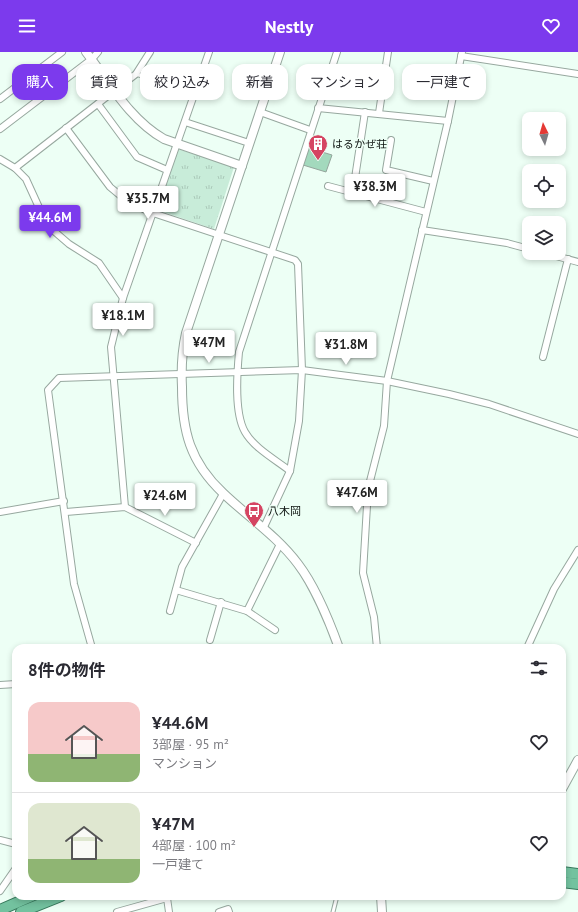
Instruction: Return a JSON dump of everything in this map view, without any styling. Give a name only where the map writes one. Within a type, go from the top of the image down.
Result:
[{"type":"highway","points":[[566,872],[578,874]]},
{"type":"highway","points":[[566,882],[578,884]]},
{"type":"highway","points":[[0,910],[23,900]]},
{"type":"highway","points":[[21,912],[51,900]]},
{"type":"street","points":[[0,99],[62,52]]},
{"type":"street","points":[[86,52],[96,64]]},
{"type":"street","points":[[0,129],[92,59],[98,52]]},
{"type":"street","points":[[132,77],[136,74],[150,52]]},
{"type":"street","points":[[205,64],[209,52]]},
{"type":"street","points":[[280,52],[186,333],[182,351],[182,408],[187,439],[199,466],[223,494],[264,527],[298,564],[310,584],[337,644]]},
{"type":"street","points":[[290,472],[259,447],[245,433],[240,416],[238,372],[239,352],[310,130],[337,52]]},
{"type":"street","points":[[379,113],[388,52]]},
{"type":"street","points":[[376,644],[374,617],[363,573],[368,489],[384,426],[387,381],[448,121],[462,54],[578,74]]},
{"type":"street","points":[[15,168],[103,100]]},
{"type":"street","points":[[124,100],[146,127],[164,139],[242,166]]},
{"type":"street","points":[[125,507],[111,347],[123,298],[192,100]]},
{"type":"street","points":[[98,104],[137,157],[167,170]]},
{"type":"street","points":[[318,108],[448,121]]},
{"type":"street","points":[[260,112],[310,130]]},
{"type":"street","points":[[355,178],[365,112]]},
{"type":"street","points":[[185,122],[249,143]]},
{"type":"street","points":[[66,128],[110,187],[128,202],[153,213],[295,260],[298,264],[302,370],[299,421],[290,472],[264,527]]},
{"type":"street","points":[[391,140],[386,170],[433,181]]},
{"type":"street","points":[[0,159],[15,168],[26,179],[47,225],[69,244],[99,263],[123,298]]},
{"type":"street","points":[[328,186],[426,212]]},
{"type":"street","points":[[422,230],[507,243],[522,247]]},
{"type":"street","points":[[543,357],[568,259],[578,262]]},
{"type":"street","points":[[91,644],[74,584],[66,512],[48,390],[58,378],[302,370],[387,381],[489,404],[578,434]]},
{"type":"street","points":[[170,611],[182,567],[223,494]]},
{"type":"street","points":[[0,512],[64,501]]},
{"type":"street","points":[[66,512],[125,507],[196,543]]},
{"type":"street","points":[[248,611],[280,544]]},
{"type":"street","points":[[530,644],[554,590],[578,550]]},
{"type":"street","points":[[176,590],[248,611],[275,630]]},
{"type":"street","points":[[210,640],[221,602]]},
{"type":"street","points":[[0,685],[12,684]]},
{"type":"street","points":[[566,782],[578,760]]},
{"type":"street","points":[[0,840],[12,843]]},
{"type":"street","points":[[0,891],[12,874]]},
{"type":"street","points":[[117,912],[156,900]]},
{"type":"street","points":[[167,900],[169,912]]},
{"type":"street","points":[[381,900],[382,912]]},
{"type":"street","points":[[219,912],[228,909],[229,912]]},
{"type":"lane","points":[[136,74],[140,75]]},
{"type":"lane","points":[[332,912],[336,900]]},
{"type":"green space","points":[[178,149],[234,167],[214,229],[158,210]]},
{"type":"building","name":"はるかぜ荘","points":[[309,148],[332,155],[326,172],[303,165]]},
{"type":"place","name":"はるかぜ荘","points":[[318,161]]},
{"type":"place","name":"八木岡","points":[[254,528]]}]
